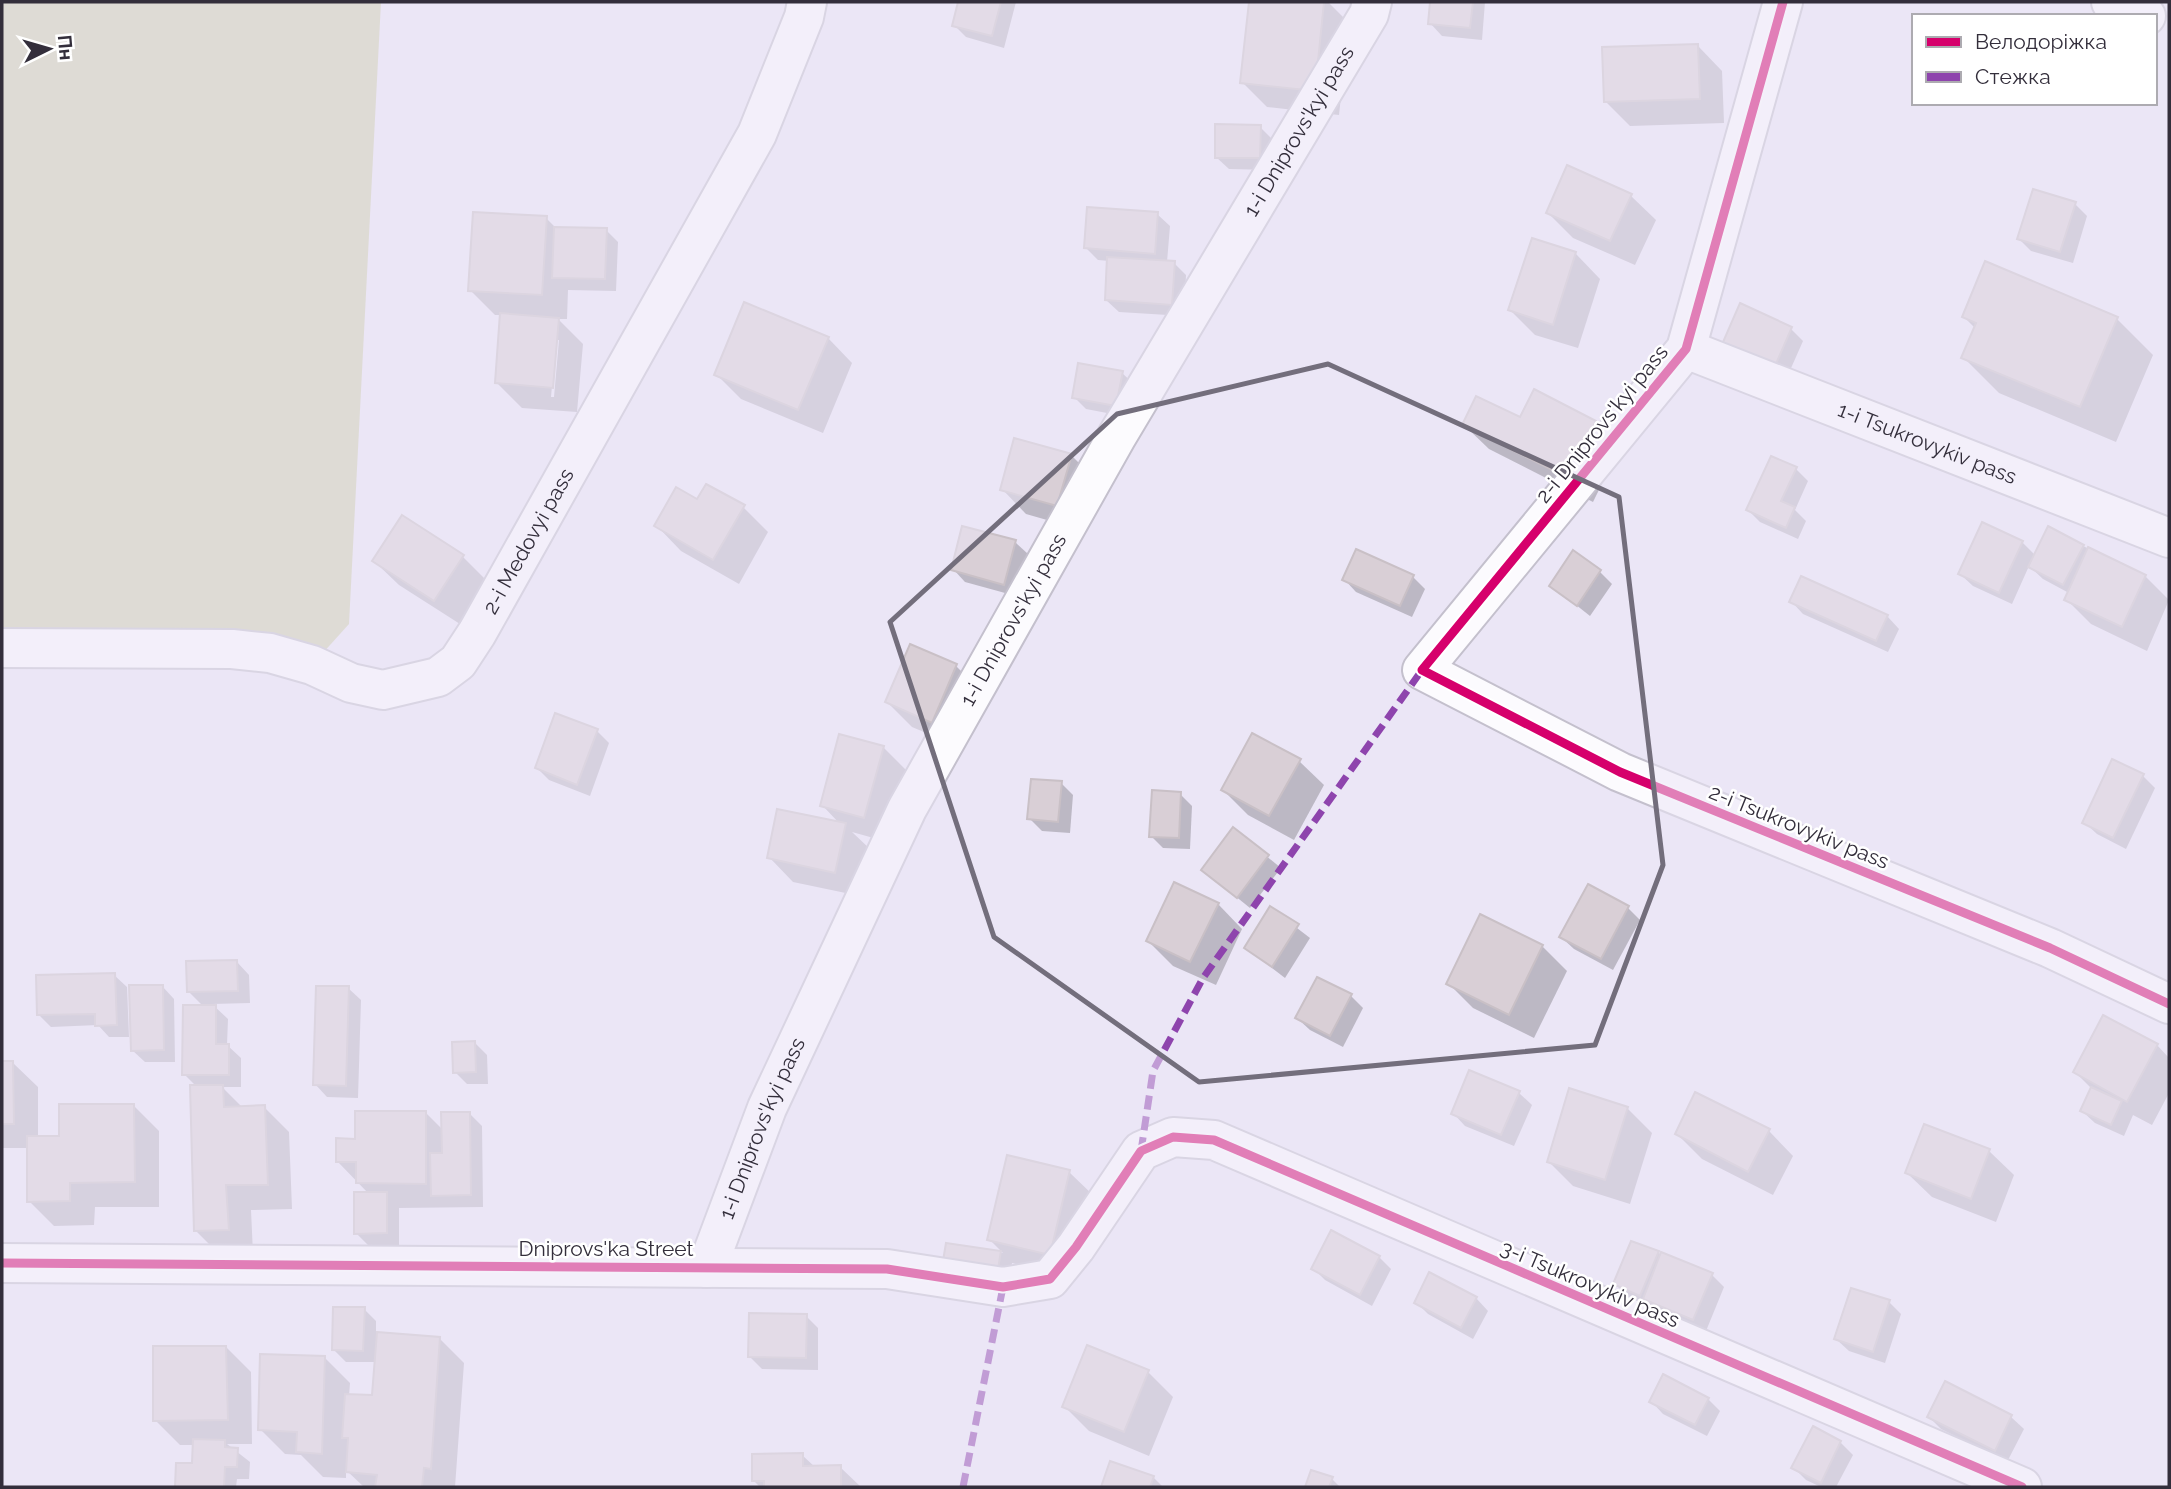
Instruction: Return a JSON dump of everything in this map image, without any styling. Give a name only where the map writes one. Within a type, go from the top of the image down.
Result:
[{"type":"street","name":"2-i Medovyi pass","points":[[2,648],[232,649],[270,653],[312,665],[351,683],[383,690],[438,677],[458,662],[757,134],[807,2]]},
{"type":"street","name":"1-i Dniprovs'kyi pass","points":[[707,1268],[767,1108],[907,809],[1117,436],[1369,14],[1372,2]]},
{"type":"street","name":"2-i Dniprovs'kyi pass","points":[[1422,670],[1686,349],[1783,2]]},
{"type":"street","points":[[2111,2],[2141,14]]},
{"type":"street","name":"1-i Tsukrovykiv pass","points":[[1686,349],[2169,538]]},
{"type":"street","name":"2-i Tsukrovykiv pass","points":[[1422,670],[1620,772],[2050,948],[2169,1004]]},
{"type":"street","name":"3-i Tsukrovykiv pass","points":[[1141,1150],[1174,1137],[1214,1140],[2022,1487]]},
{"type":"street","name":"Dniprovs'ka Street","points":[[2,1263],[887,1269],[1003,1287],[1050,1279],[1076,1247],[1141,1150]]},
{"type":"highlighted area","points":[[1328,364],[1619,497],[1663,865],[1595,1045],[1199,1082],[994,937],[890,622],[1117,414]]},
{"type":"green space","points":[[2,2],[381,2],[349,624],[312,665],[2,648]]},
{"type":"building","points":[[958,2],[1001,2],[992,36],[952,26]]},
{"type":"building","points":[[1249,2],[1324,2],[1315,91],[1240,83]]},
{"type":"building","points":[[1430,2],[1473,2],[1470,28],[1428,24]]},
{"type":"building","points":[[1698,44],[1700,99],[1604,102],[1602,47]]},
{"type":"building","points":[[1215,124],[1261,125],[1260,158],[1215,158]]},
{"type":"building","points":[[1567,165],[1632,194],[1610,241],[1546,213]]},
{"type":"building","points":[[2033,189],[2076,202],[2060,252],[2017,239]]},
{"type":"building","points":[[1087,207],[1158,212],[1155,254],[1084,248]]},
{"type":"building","points":[[473,212],[547,216],[542,295],[468,291]]},
{"type":"building","points":[[554,227],[607,228],[605,279],[552,278]]},
{"type":"building","points":[[1532,238],[1576,252],[1553,325],[1508,310]]},
{"type":"building","points":[[1107,257],[1175,261],[1172,305],[1105,300]]},
{"type":"building","points":[[1985,261],[2118,317],[2080,407],[1961,358],[1976,323],[1962,317]]},
{"type":"building","points":[[744,302],[829,337],[798,410],[714,375]]},
{"type":"building","points":[[1740,303],[1792,327],[1772,373],[1720,349]]},
{"type":"building","points":[[500,313],[559,318],[553,388],[495,383]]},
{"type":"building","points":[[1078,363],[1123,371],[1116,406],[1072,398]]},
{"type":"building","points":[[1534,389],[1596,421],[1568,478],[1462,425],[1476,396],[1520,417]]},
{"type":"building","points":[[1014,438],[1072,454],[1057,506],[1000,490]]},
{"type":"building","points":[[1771,456],[1797,467],[1781,501],[1795,507],[1786,528],[1746,510]]},
{"type":"building","points":[[706,484],[745,505],[713,560],[654,526],[676,487],[697,499]]},
{"type":"building","points":[[402,515],[464,555],[434,601],[372,561]]},
{"type":"building","points":[[1982,522],[2023,541],[1999,593],[1958,574]]},
{"type":"building","points":[[962,526],[1016,540],[1004,585],[951,570]]},
{"type":"building","points":[[2048,526],[2084,545],[2063,585],[2028,567]]},
{"type":"building","points":[[2088,547],[2146,575],[2122,627],[2064,600]]},
{"type":"building","points":[[1356,549],[1414,575],[1400,606],[1342,580]]},
{"type":"building","points":[[1573,550],[1601,570],[1577,606],[1549,586]]},
{"type":"building","points":[[1801,576],[1888,615],[1876,641],[1789,602]]},
{"type":"building","points":[[910,644],[957,664],[932,723],[885,702]]},
{"type":"building","points":[[555,713],[598,729],[577,785],[535,768]]},
{"type":"building","points":[[1252,733],[1301,759],[1269,816],[1221,790]]},
{"type":"building","points":[[839,734],[884,746],[864,818],[820,806]]},
{"type":"building","points":[[2112,759],[2144,774],[2113,838],[2082,823]]},
{"type":"building","points":[[1031,779],[1062,781],[1058,822],[1027,819]]},
{"type":"building","points":[[1152,790],[1181,792],[1179,838],[1149,837]]},
{"type":"building","points":[[777,809],[846,823],[835,873],[767,858]]},
{"type":"building","points":[[1233,827],[1269,855],[1237,898],[1201,870]]},
{"type":"building","points":[[1174,882],[1219,903],[1190,962],[1146,941]]},
{"type":"building","points":[[1588,884],[1629,906],[1601,959],[1559,937]]},
{"type":"building","points":[[1270,906],[1299,924],[1272,967],[1244,948]]},
{"type":"building","points":[[1480,914],[1543,945],[1509,1015],[1446,984]]},
{"type":"building","points":[[237,960],[238,991],[187,992],[186,961]]},
{"type":"building","points":[[115,973],[117,1025],[95,1026],[95,1014],[37,1015],[36,975]]},
{"type":"building","points":[[1317,977],[1352,994],[1330,1036],[1295,1018]]},
{"type":"building","points":[[129,985],[163,985],[164,1050],[131,1051]]},
{"type":"building","points":[[316,986],[349,986],[346,1086],[313,1085]]},
{"type":"building","points":[[183,1005],[216,1005],[216,1044],[229,1044],[229,1075],[182,1075]]},
{"type":"building","points":[[2103,1015],[2158,1044],[2127,1102],[2073,1072]]},
{"type":"building","points":[[475,1041],[476,1072],[453,1073],[452,1042]]},
{"type":"building","points":[[2,1061],[13,1061],[14,1124],[2,1124]]},
{"type":"building","points":[[1469,1070],[1520,1091],[1501,1135],[1451,1114]]},
{"type":"building","points":[[190,1085],[223,1085],[224,1107],[265,1105],[268,1185],[226,1185],[229,1230],[194,1231]]},
{"type":"building","points":[[2091,1087],[2122,1101],[2111,1125],[2080,1111]]},
{"type":"building","points":[[1569,1088],[1628,1107],[1605,1180],[1547,1162]]},
{"type":"building","points":[[1695,1092],[1770,1129],[1748,1172],[1675,1134]]},
{"type":"building","points":[[59,1104],[134,1104],[135,1182],[70,1183],[70,1201],[27,1202],[27,1136],[59,1136]]},
{"type":"building","points":[[355,1111],[426,1111],[426,1184],[356,1183],[356,1162],[336,1162],[336,1138],[355,1139]]},
{"type":"building","points":[[441,1112],[470,1112],[471,1195],[431,1196],[430,1153],[442,1153]]},
{"type":"building","points":[[1924,1124],[1990,1149],[1971,1199],[1905,1173]]},
{"type":"building","points":[[1007,1155],[1070,1170],[1050,1255],[987,1240]]},
{"type":"building","points":[[354,1192],[387,1192],[387,1233],[354,1234]]},
{"type":"building","points":[[1331,1230],[1380,1256],[1360,1295],[1311,1269]]},
{"type":"building","points":[[1631,1241],[1659,1251],[1640,1296],[1613,1284]]},
{"type":"building","points":[[946,1243],[1001,1251],[997,1275],[942,1267]]},
{"type":"building","points":[[1661,1252],[1713,1273],[1693,1320],[1643,1299]]},
{"type":"building","points":[[1429,1272],[1477,1297],[1461,1328],[1414,1303]]},
{"type":"building","points":[[1851,1288],[1890,1300],[1873,1352],[1834,1339]]},
{"type":"building","points":[[333,1307],[365,1307],[363,1351],[332,1350]]},
{"type":"building","points":[[749,1313],[807,1314],[806,1358],[748,1357]]},
{"type":"building","points":[[377,1332],[440,1337],[431,1469],[424,1468],[422,1487],[375,1487],[377,1475],[346,1472],[348,1438],[342,1438],[345,1394],[372,1395]]},
{"type":"building","points":[[1087,1345],[1149,1370],[1124,1432],[1062,1407]]},
{"type":"building","points":[[153,1346],[226,1346],[228,1420],[153,1421]]},
{"type":"building","points":[[260,1354],[325,1356],[322,1454],[296,1452],[297,1432],[258,1430]]},
{"type":"building","points":[[1663,1374],[1709,1398],[1695,1425],[1649,1402]]},
{"type":"building","points":[[1945,1381],[2012,1415],[1995,1451],[1927,1417]]},
{"type":"building","points":[[1813,1426],[1841,1441],[1821,1483],[1791,1468]]},
{"type":"building","points":[[193,1439],[225,1440],[225,1447],[238,1448],[237,1467],[225,1467],[224,1487],[175,1487],[176,1463],[192,1463]]},
{"type":"building","points":[[803,1453],[803,1466],[841,1465],[841,1487],[764,1487],[764,1481],[752,1481],[752,1454]]},
{"type":"building","points":[[1110,1461],[1154,1476],[1150,1487],[1101,1487]]},
{"type":"building","points":[[1311,1470],[1333,1477],[1329,1487],[1305,1487]]},
{"type":"marked path","points":[[1141,1151],[1153,1071],[1203,978],[1422,670]]},
{"type":"marked path","points":[[963,1487],[1003,1287]]},
{"type":"cycle path","points":[[1783,2],[1686,349],[1422,670],[1620,772],[2050,948],[2169,1004]]},
{"type":"cycle path","points":[[2,1263],[887,1269],[1003,1287],[1050,1279],[1076,1247],[1141,1151],[1173,1137],[1214,1140],[2022,1487]]}]
